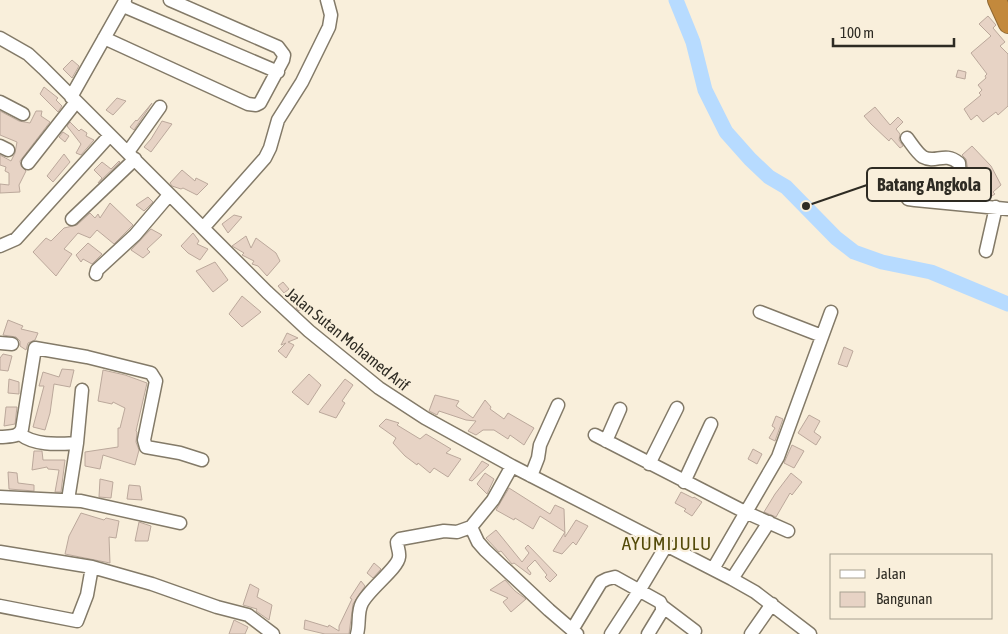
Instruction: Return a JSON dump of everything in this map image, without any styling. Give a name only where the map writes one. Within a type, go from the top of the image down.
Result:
[{"type":"street","points":[[104,38],[248,104],[256,105],[260,103],[278,72],[284,56],[278,47],[170,0]]},
{"type":"street","points":[[203,228],[265,158],[278,120],[302,82],[330,26],[331,15],[327,0]]},
{"type":"street","points":[[28,163],[74,99],[124,2],[128,8],[278,72]]},
{"type":"street","name":"Jalan Sutan Mohamed Arif","points":[[0,38],[28,54],[267,292],[309,331],[379,388],[425,418],[512,466],[712,568],[755,592],[810,634]]},
{"type":"street","points":[[0,102],[23,114]]},
{"type":"street","points":[[72,219],[131,156],[160,107]]},
{"type":"street","points":[[0,246],[16,239],[110,135]]},
{"type":"street","points":[[907,138],[923,157],[931,159],[948,157],[953,158],[959,163],[960,177],[971,205]]},
{"type":"street","points":[[905,194],[908,199],[914,200],[1002,208],[986,251]]},
{"type":"street","points":[[96,274],[97,270],[135,235],[169,195]]},
{"type":"street","points":[[760,312],[822,336]]},
{"type":"street","points":[[712,568],[778,457],[831,312]]},
{"type":"street","points":[[20,434],[35,348],[87,357],[151,373],[156,381],[144,440],[146,447],[180,453],[202,460]]},
{"type":"street","points":[[68,500],[77,443],[82,390]]},
{"type":"street","points":[[531,476],[538,458],[540,445],[558,405]]},
{"type":"street","points":[[649,464],[677,408]]},
{"type":"street","points":[[620,409],[600,438],[684,482],[788,531]]},
{"type":"street","points":[[684,482],[711,424]]},
{"type":"street","points":[[20,434],[24,438],[45,444],[77,443]]},
{"type":"street","points":[[0,437],[20,434]]},
{"type":"street","points":[[358,634],[360,606],[370,590],[398,564],[397,544],[400,539],[444,531],[457,532],[471,527],[493,500],[512,466]]},
{"type":"street","points":[[0,497],[68,500],[107,506],[180,523]]},
{"type":"street","points":[[732,579],[770,522]]},
{"type":"street","points":[[471,527],[478,542],[485,550],[575,632],[601,582],[615,577],[660,602],[662,606],[695,630]]},
{"type":"street","points":[[611,634],[666,546]]},
{"type":"street","points":[[0,552],[92,567],[152,584],[217,607],[248,615],[273,634]]},
{"type":"street","points":[[0,606],[77,621],[87,595],[92,567]]},
{"type":"street","points":[[751,634],[772,604]]},
{"type":"street","points":[[648,634],[662,611],[662,606]]},
{"type":"building","points":[[988,16],[996,25],[993,28],[1005,42],[1000,46],[1008,54],[1008,106],[998,115],[996,112],[983,122],[977,115],[971,120],[964,109],[981,95],[979,93],[982,90],[978,85],[986,78],[987,74],[971,53],[991,36],[979,24]]},
{"type":"building","points":[[72,60],[79,66],[72,78],[63,69]]},
{"type":"building","points":[[958,70],[966,72],[965,79],[956,77]]},
{"type":"building","points":[[44,87],[58,98],[56,100],[62,106],[58,112],[40,94]]},
{"type":"building","points":[[117,98],[126,101],[113,115],[106,110]]},
{"type":"building","points":[[152,103],[134,130],[130,127],[137,121]]},
{"type":"building","points":[[875,107],[890,125],[898,117],[903,122],[896,129],[900,134],[899,140],[903,146],[900,148],[891,138],[889,141],[864,116]]},
{"type":"building","points":[[0,111],[19,121],[30,123],[36,111],[42,111],[41,116],[50,122],[20,161],[21,166],[26,171],[19,185],[20,192],[0,193],[0,184],[9,185],[9,173],[5,171],[6,167],[0,165],[0,155],[11,161],[17,142],[0,135]]},
{"type":"building","points":[[162,121],[172,124],[151,152],[144,147]]},
{"type":"building","points":[[70,122],[79,131],[81,129],[87,133],[86,136],[94,140],[81,155],[76,153],[81,144],[67,126]]},
{"type":"building","points":[[63,132],[69,136],[65,142],[59,137]]},
{"type":"building","points":[[972,146],[991,166],[1001,185],[993,192],[995,194],[987,199],[983,196],[977,198],[973,188],[983,182],[971,169],[968,170],[966,159],[962,155]]},
{"type":"building","points":[[64,154],[70,162],[53,182],[47,176]]},
{"type":"building","points":[[119,161],[98,183],[102,178],[94,170],[102,162],[111,169]]},
{"type":"building","points":[[182,170],[195,181],[196,178],[208,184],[197,195],[183,188],[172,186],[170,183]]},
{"type":"building","points":[[148,197],[153,202],[144,211],[136,205]]},
{"type":"building","points":[[110,203],[133,225],[114,244],[97,230],[90,238],[78,233],[64,249],[72,254],[56,276],[33,252],[46,238],[51,241],[64,228],[77,225],[90,213],[95,218],[98,214],[100,218]]},
{"type":"building","points":[[234,215],[242,217],[228,233],[222,224]]},
{"type":"building","points":[[151,229],[162,235],[147,249],[150,252],[143,258],[131,250]]},
{"type":"building","points":[[193,233],[199,241],[197,244],[208,249],[200,260],[181,246]]},
{"type":"building","points":[[246,236],[251,248],[256,238],[276,253],[280,261],[267,276],[258,266],[252,264],[254,261],[242,255],[244,253],[232,246]]},
{"type":"building","points":[[88,243],[102,254],[92,264],[83,259],[81,262],[76,255]]},
{"type":"building","points":[[215,262],[228,280],[213,292],[196,271]]},
{"type":"building","points":[[283,282],[289,289],[284,293],[278,286]]},
{"type":"building","points":[[242,296],[261,312],[242,327],[229,314]]},
{"type":"building","points":[[303,298],[307,304],[299,311],[296,308]]},
{"type":"building","points":[[8,320],[23,326],[21,329],[38,333],[35,340],[28,343],[26,350],[20,346],[20,341],[16,337],[3,335]]},
{"type":"building","points":[[287,333],[298,338],[288,342],[294,345],[286,358],[278,351],[286,343],[281,345]]},
{"type":"building","points":[[844,347],[853,351],[847,367],[838,364]]},
{"type":"building","points":[[3,354],[12,356],[8,371],[0,370],[0,358]]},
{"type":"building","points":[[62,369],[74,370],[70,387],[54,384],[50,413],[45,430],[33,427],[44,386],[39,386],[43,372],[59,377]]},
{"type":"building","points":[[103,370],[147,383],[136,431],[136,442],[139,450],[135,465],[103,455],[100,469],[85,466],[85,452],[118,447],[118,428],[120,428],[125,408],[113,402],[112,404],[98,401]]},
{"type":"building","points":[[309,374],[321,385],[308,405],[292,392]]},
{"type":"building","points":[[9,379],[19,382],[19,394],[8,393]]},
{"type":"building","points":[[345,379],[353,385],[342,401],[345,403],[336,418],[319,412]]},
{"type":"building","points":[[435,395],[459,401],[456,406],[473,418],[485,400],[491,407],[490,409],[504,419],[508,413],[534,428],[524,445],[510,435],[508,439],[494,430],[483,430],[476,435],[468,431],[476,421],[466,420],[439,411],[437,415],[429,411]]},
{"type":"building","points":[[6,407],[17,407],[15,424],[4,426]]},
{"type":"building","points":[[809,415],[820,421],[814,432],[821,437],[816,445],[798,433]]},
{"type":"building","points":[[776,416],[783,419],[775,441],[769,438],[775,428],[772,426]]},
{"type":"building","points":[[386,419],[399,423],[397,425],[420,439],[426,434],[451,449],[446,453],[461,459],[448,477],[434,468],[430,473],[418,463],[417,465],[405,456],[393,443],[396,438],[379,426]]},
{"type":"building","points":[[792,445],[804,451],[794,468],[784,463]]},
{"type":"building","points":[[753,449],[762,454],[757,464],[748,459]]},
{"type":"building","points":[[34,451],[42,451],[43,460],[65,460],[61,492],[55,492],[59,470],[48,469],[47,467],[32,470]]},
{"type":"building","points":[[482,461],[489,465],[472,481],[469,480]]},
{"type":"building","points":[[8,472],[17,473],[18,483],[34,485],[34,491],[9,489]]},
{"type":"building","points":[[485,473],[494,479],[487,494],[477,484]]},
{"type":"building","points":[[791,473],[802,482],[792,495],[790,493],[776,517],[764,512],[775,494]]},
{"type":"building","points":[[100,479],[113,482],[111,498],[99,497]]},
{"type":"building","points":[[129,485],[140,486],[142,500],[127,499]]},
{"type":"building","points":[[509,488],[550,514],[555,505],[564,509],[565,532],[540,516],[533,529],[515,518],[514,520],[496,510]]},
{"type":"building","points":[[681,492],[702,502],[692,516],[684,511],[686,509],[675,503]]},
{"type":"building","points":[[81,513],[104,520],[106,518],[119,521],[116,538],[109,537],[110,563],[65,554],[69,536]]},
{"type":"building","points":[[576,520],[588,526],[576,545],[573,542],[562,554],[553,551],[565,532],[565,537]]},
{"type":"building","points":[[139,522],[151,526],[148,541],[135,541]]},
{"type":"building","points":[[496,530],[522,562],[529,553],[525,548],[528,545],[557,575],[550,582],[535,560],[527,568],[531,573],[530,575],[514,563],[512,564],[486,538]]},
{"type":"building","points":[[374,563],[381,569],[373,578],[367,573]]},
{"type":"building","points":[[505,580],[526,599],[511,612],[503,602],[508,598],[490,590]]},
{"type":"building","points":[[361,581],[365,586],[353,604],[349,634],[325,634],[304,629],[305,620],[328,627],[329,625],[339,631],[339,626],[352,599],[350,598]]},
{"type":"building","points":[[250,584],[259,589],[257,597],[272,605],[269,620],[256,611],[257,609],[243,605]]},
{"type":"building","points":[[234,620],[248,627],[245,634],[229,634]]},
{"type":"waterway","points":[[676,0],[693,42],[705,90],[726,132],[769,177],[786,187],[836,238],[854,252],[882,262],[931,272],[1008,304]]},
{"type":"place","name":"Batang Angkola","points":[[806,206]]},
{"type":"district","name":"AYUMIJULU","points":[[667,543]]}]
